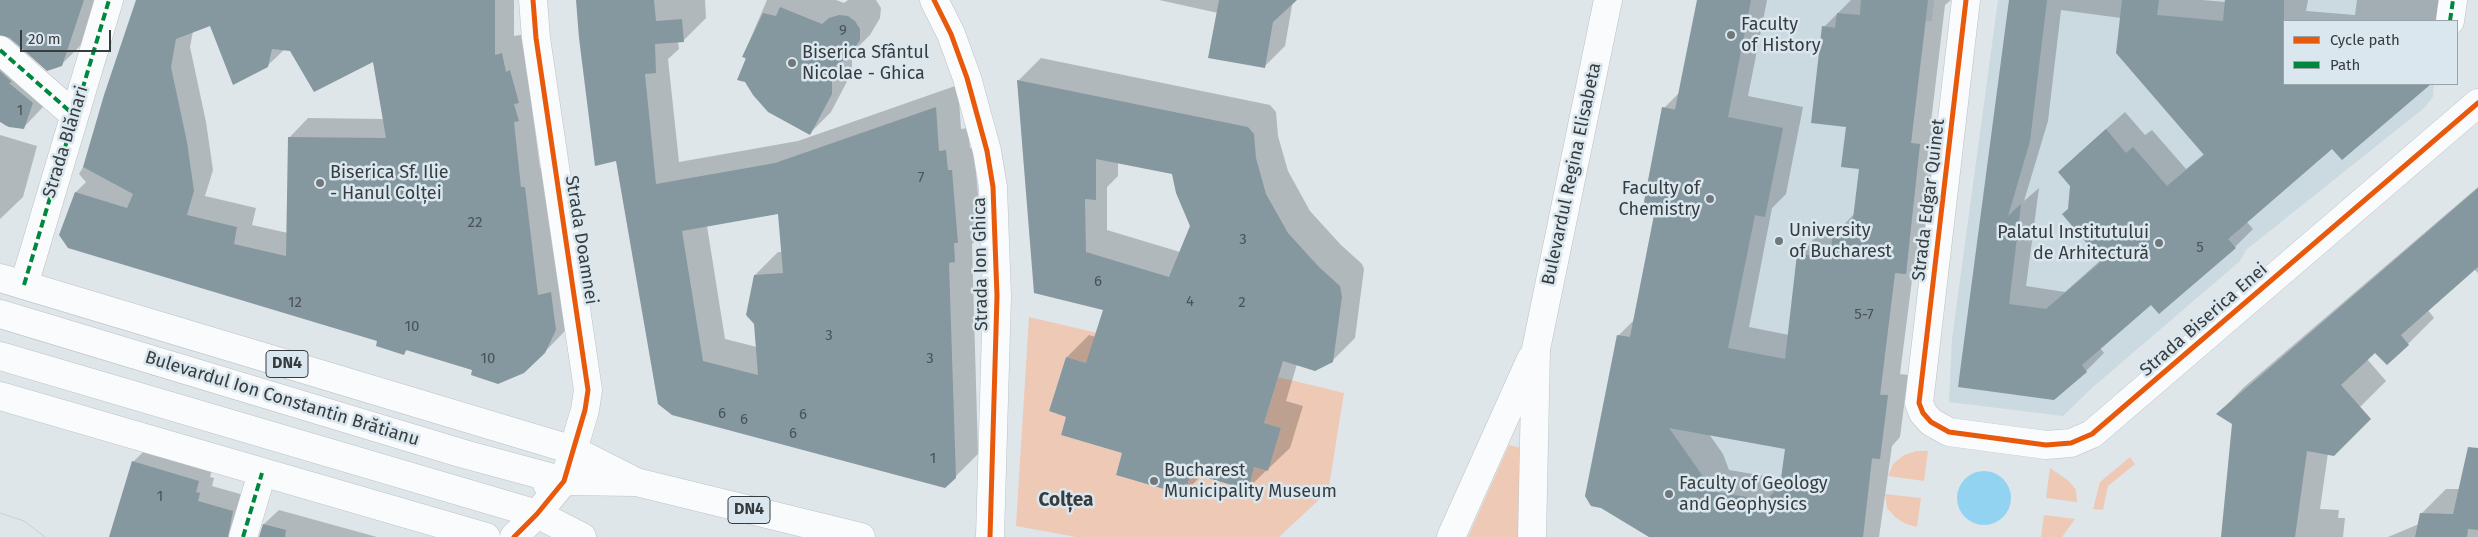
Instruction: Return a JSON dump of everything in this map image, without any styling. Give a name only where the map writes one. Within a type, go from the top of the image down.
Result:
[{"type":"main road","name":"Strada Blănari","points":[[12,281],[74,115],[109,0]]},
{"type":"main road","name":"Strada Doamnei","points":[[533,0],[538,48],[587,371],[586,410],[564,481]]},
{"type":"main road","name":"Strada Ion Ghica","points":[[934,0],[951,34],[967,78],[987,151],[993,187],[997,296],[990,537]]},
{"type":"main road","name":"Bulevardul Regina Elisabeta","points":[[1532,537],[1536,349],[1608,0]]},
{"type":"main road","name":"Strada Edgar Quinet","points":[[1919,403],[1966,0]]},
{"type":"main road","points":[[2450,20],[2453,0]]},
{"type":"main road","points":[[0,50],[74,115]]},
{"type":"main road","name":"Strada Biserica Enei","points":[[1919,403],[1923,413],[1931,422],[1949,432],[2046,445],[2071,443],[2092,434],[2478,102]]},
{"type":"main road","name":"Bulevardul Ion Constantin Brătianu","points":[[12,281],[573,450],[636,482]]},
{"type":"main road","name":"Bulevardul Ion Constantin Brătianu","points":[[0,314],[464,454],[564,481]]},
{"type":"main road","name":"Bulevardul Regina Elisabeta","points":[[1451,537],[1536,349]]},
{"type":"main road","name":"Bulevardul Ion Constantin Brătianu","points":[[0,356],[537,514],[582,537]]},
{"type":"main road","points":[[0,396],[262,474],[486,537]]},
{"type":"main road","points":[[243,537],[262,474]]},
{"type":"main road","points":[[514,537],[537,514],[564,481]]},
{"type":"main road","name":"Bulevardul Ion Constantin Brătianu","points":[[473,496],[564,481],[636,482],[861,537]]},
{"type":"shaded area","name":"University of Bucharest","points":[[1697,0],[1934,0],[1932,21],[1926,21],[1911,143],[1920,144],[1906,274],[1895,273],[1880,394],[1888,395],[1880,459],[1872,459],[1863,537],[1649,537],[1601,508],[1591,506],[1585,496],[1617,335],[1630,337],[1655,210],[1643,207],[1662,107],[1675,109]]},
{"type":"shaded area","points":[[1998,0],[2444,0],[2442,20],[2283,20],[2283,85],[2434,85],[2433,97],[2424,108],[2246,250],[2240,261],[2093,387],[2063,416],[1949,402],[1952,339]]},
{"type":"shaded area","points":[[1029,317],[1149,345],[1086,363],[1066,357],[1049,411],[1066,417],[1061,435],[1122,453],[1116,475],[1183,495],[1191,473],[1247,490],[1254,467],[1268,471],[1281,428],[1264,423],[1278,377],[1344,393],[1329,486],[1321,498],[1279,537],[1076,537],[1016,526]]},
{"type":"shaded area","points":[[1509,445],[1521,448],[1520,537],[1468,537]]},
{"type":"shaded area","points":[[1916,451],[1928,451],[1924,481],[1888,476],[1893,464],[1904,455]]},
{"type":"shaded area","points":[[2130,457],[2135,464],[2108,486],[2103,510],[2093,509],[2100,482]]},
{"type":"shaded area","points":[[2050,468],[2069,481],[2076,490],[2077,502],[2046,498]]},
{"type":"shaded area","points":[[1885,494],[1921,498],[1917,527],[1906,524],[1895,517],[1887,508]]},
{"type":"shaded area","points":[[2044,515],[2075,519],[2062,537],[2041,537]]},
{"type":"water","points":[[1984,471],[1994,473],[2003,479],[2009,488],[2011,498],[2009,508],[2003,517],[1994,523],[1984,525],[1974,523],[1965,517],[1959,508],[1957,498],[1959,488],[1965,479],[1974,473]]},
{"type":"building","points":[[0,0],[84,0],[62,66],[47,71],[10,38],[0,35]]},
{"type":"building","points":[[136,0],[495,0],[495,55],[502,53],[506,72],[510,70],[519,103],[514,104],[519,121],[514,122],[521,187],[525,187],[538,295],[551,292],[556,330],[545,353],[524,373],[498,384],[471,375],[472,370],[406,350],[404,355],[376,346],[377,341],[68,248],[59,235],[75,192],[127,208],[133,194],[83,167],[104,95]],"holes":[[[210,26],[233,85],[268,67],[272,49],[290,51],[314,92],[373,62],[386,138],[288,137],[286,256],[234,244],[237,227],[187,215],[194,191],[187,142],[171,67],[176,39]]]},
{"type":"building","points":[[576,0],[654,0],[656,21],[682,19],[684,42],[655,44],[656,73],[645,74],[656,184],[775,163],[936,107],[939,151],[946,150],[948,170],[952,170],[958,243],[954,243],[955,262],[949,263],[956,478],[945,488],[672,415],[658,404],[616,161],[595,166]],"holes":[[[778,214],[783,273],[754,275],[746,315],[754,324],[758,375],[703,361],[682,231]]]},
{"type":"building","points":[[1219,0],[1297,0],[1273,22],[1265,68],[1208,58]]},
{"type":"building","name":"University of Bucharest","points":[[1697,0],[1751,0],[1728,117],[1783,128],[1765,217],[1755,215],[1728,348],[1785,359],[1797,254],[1830,257],[1833,233],[1851,235],[1859,169],[1841,167],[1846,127],[1811,123],[1822,26],[1835,28],[1837,13],[1860,15],[1861,0],[1928,0],[1911,143],[1920,144],[1906,274],[1895,273],[1880,395],[1888,395],[1880,459],[1872,458],[1863,537],[1649,537],[1601,508],[1591,506],[1585,496],[1617,335],[1630,337],[1655,210],[1643,207],[1662,107],[1675,110]],"holes":[[[1669,428],[1785,449],[1780,486],[1766,500],[1708,491],[1702,475]]]},
{"type":"building","points":[[2009,0],[2047,0],[2030,141],[2008,216],[2021,204],[2009,304],[2046,309],[2102,261],[2062,214],[2068,209],[2070,186],[2058,172],[2106,129],[2126,153],[2133,147],[2167,186],[2204,155],[2116,53],[2122,0],[2159,0],[2157,15],[2223,21],[2225,0],[2284,0],[2283,85],[2430,85],[2342,160],[2332,149],[2228,239],[2236,248],[2159,314],[2151,305],[2082,365],[2087,372],[2054,400],[1958,387]]},
{"type":"building","name":"Biserica Sfântul Nicolae - Ghica","points":[[780,7],[822,24],[829,18],[839,15],[848,16],[855,21],[860,29],[860,40],[849,57],[836,65],[836,69],[832,72],[832,94],[810,135],[768,112],[753,95],[745,82],[737,80],[746,58],[742,57],[763,13],[776,16]]},
{"type":"building","points":[[0,71],[12,82],[9,83],[33,103],[24,129],[9,127],[0,122]]},
{"type":"building","points":[[1017,80],[1248,127],[1254,134],[1256,158],[1266,194],[1288,233],[1319,267],[1340,286],[1342,297],[1333,362],[1315,371],[1283,361],[1264,423],[1281,428],[1268,471],[1254,467],[1248,490],[1191,473],[1184,495],[1116,475],[1122,453],[1061,435],[1066,417],[1049,411],[1066,357],[1086,363],[1103,310],[1034,293]],"holes":[[[1096,159],[1172,174],[1176,193],[1190,226],[1169,277],[1086,252],[1085,199],[1096,200]]]},
{"type":"building","points":[[2478,188],[2478,267],[2401,335],[2409,345],[2387,365],[2375,353],[2341,385],[2371,419],[2334,456],[2307,451],[2295,537],[2221,537],[2232,424],[2216,414]]},
{"type":"building","points":[[2468,447],[2478,448],[2478,530],[2468,529],[2467,537],[2415,537],[2420,513],[2453,514]]},
{"type":"building","points":[[132,461],[199,481],[196,492],[200,493],[198,501],[233,511],[228,537],[109,537]]},
{"type":"building","points":[[263,524],[286,530],[285,537],[259,537]]},
{"type":"tram line","points":[[0,513],[24,521],[45,537]]},
{"type":"marked path","points":[[24,285],[109,0]]},
{"type":"marked path","points":[[2450,20],[2453,0]]},
{"type":"marked path","points":[[0,50],[74,115]]},
{"type":"marked path","points":[[243,537],[262,473]]},
{"type":"cycle path","points":[[514,537],[537,514],[564,481],[585,410],[588,390],[536,38],[533,0]]},
{"type":"cycle path","points":[[934,0],[951,34],[967,78],[987,151],[993,187],[997,296],[990,537]]},
{"type":"cycle path","points":[[1966,0],[1919,403],[1923,413],[1931,422],[1949,432],[2046,445],[2071,443],[2092,434],[2478,103]]},
{"type":"place","name":"Faculty of History","points":[[1731,35]]},
{"type":"place","name":"Biserica Sfântul Nicolae - Ghica","points":[[792,63]]},
{"type":"place","name":"Biserica Sf. Ilie - Hanul Colței","points":[[320,183]]},
{"type":"place","name":"Faculty of Chemistry","points":[[1710,199]]},
{"type":"place","name":"University of Bucharest","points":[[1779,241]]},
{"type":"place","name":"Palatul Institutului de Arhitectură","points":[[2159,243]]},
{"type":"place","name":"Bucharest Municipality Museum","points":[[1154,481]]},
{"type":"place","name":"Faculty of Geology and Geophysics","points":[[1669,494]]},
{"type":"district","name":"Colțea","points":[[1066,501]]}]
